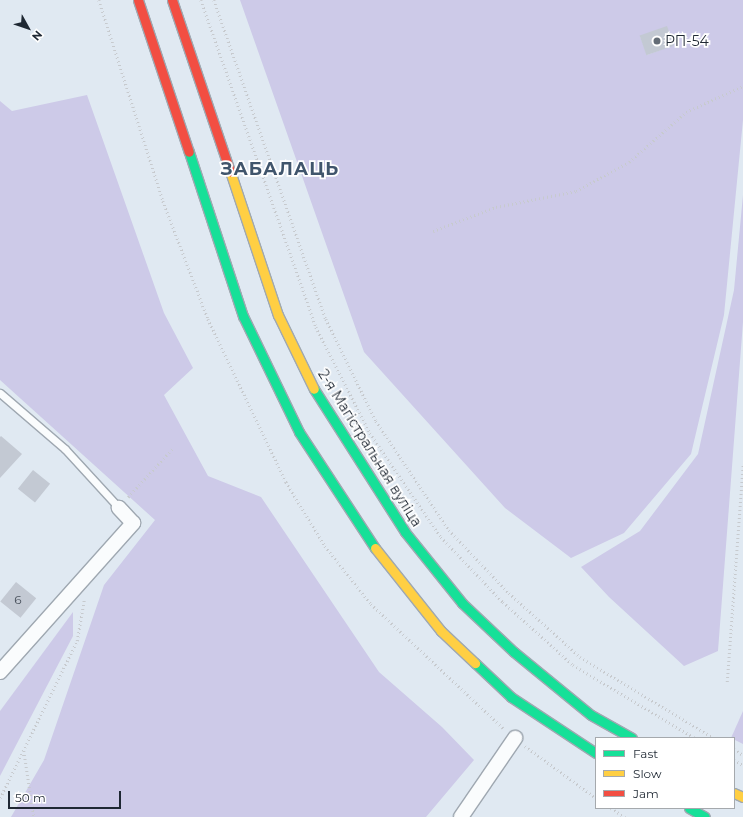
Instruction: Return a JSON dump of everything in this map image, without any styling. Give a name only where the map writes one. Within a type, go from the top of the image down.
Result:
[{"type":"main road","points":[[138,0],[243,316],[299,432],[361,530],[441,631],[512,696],[595,752]]},
{"type":"main road","name":"2-я Магістральная вуліца","points":[[172,0],[278,315],[316,393],[405,532],[462,603],[514,652],[591,715],[630,737]]},
{"type":"main road","points":[[691,809],[705,817]]},
{"type":"street","points":[[2,666],[133,523],[118,508]]},
{"type":"street","points":[[461,817],[515,738]]},
{"type":"lane","points":[[0,393],[65,449],[118,508]]},
{"type":"path","points":[[201,0],[316,327],[370,433],[440,537],[503,602],[573,665],[693,737]]},
{"type":"path","points":[[214,0],[326,319],[376,421],[449,530],[509,593],[580,657],[712,737]]},
{"type":"path","points":[[433,230],[496,207],[576,191],[630,162],[686,112],[743,86]]},
{"type":"path","points":[[118,508],[172,449]]},
{"type":"path","points":[[727,682],[743,465]]},
{"type":"path","points":[[0,798],[77,641],[85,595]]},
{"type":"path","points":[[24,750],[34,817]]},
{"type":"path","points":[[613,809],[625,817]]},
{"type":"shaded area","points":[[240,0],[743,0],[743,120],[724,315],[691,454],[624,533],[571,558],[505,508],[364,352]],"holes":[[[640,36],[674,45],[647,55]]]},
{"type":"shaded area","points":[[87,95],[164,313],[193,368],[164,395],[208,476],[261,497],[379,672],[442,727],[474,760],[426,817],[11,817],[44,760],[104,585],[155,520],[0,380],[0,101],[12,111]]},
{"type":"shaded area","points":[[743,195],[743,322],[718,651],[684,666],[609,597],[581,567],[640,531],[698,454],[734,290]]},
{"type":"shaded area","points":[[73,612],[73,636],[0,776],[0,711]]},
{"type":"shaded area","points":[[743,711],[743,744],[735,740],[735,737],[731,737]]},
{"type":"building","name":"РП-54","points":[[667,26],[674,46],[646,55],[640,35]]},
{"type":"building","points":[[1,436],[22,454],[0,478],[0,437]]},
{"type":"building","points":[[33,470],[50,484],[35,502],[18,489]]},
{"type":"building","points":[[16,582],[36,598],[20,618],[0,601]]},
{"type":"traffic: fast","points":[[189,152],[243,316],[299,432],[375,548]]},
{"type":"traffic: fast","points":[[314,389],[405,532],[462,603],[514,652],[591,715],[630,737]]},
{"type":"traffic: fast","points":[[475,663],[511,697],[595,752]]},
{"type":"traffic: fast","points":[[691,809],[705,817]]},
{"type":"traffic: slow","points":[[230,171],[278,315],[314,389]]},
{"type":"traffic: slow","points":[[375,548],[441,631],[475,663]]},
{"type":"traffic: slow","points":[[735,793],[743,797]]},
{"type":"traffic: jam","points":[[138,0],[189,152]]},
{"type":"traffic: jam","points":[[172,0],[230,171]]},
{"type":"place","name":"РП-54","points":[[657,41]]},
{"type":"district","name":"ЗАБАЛАЦЬ","points":[[280,169]]}]
